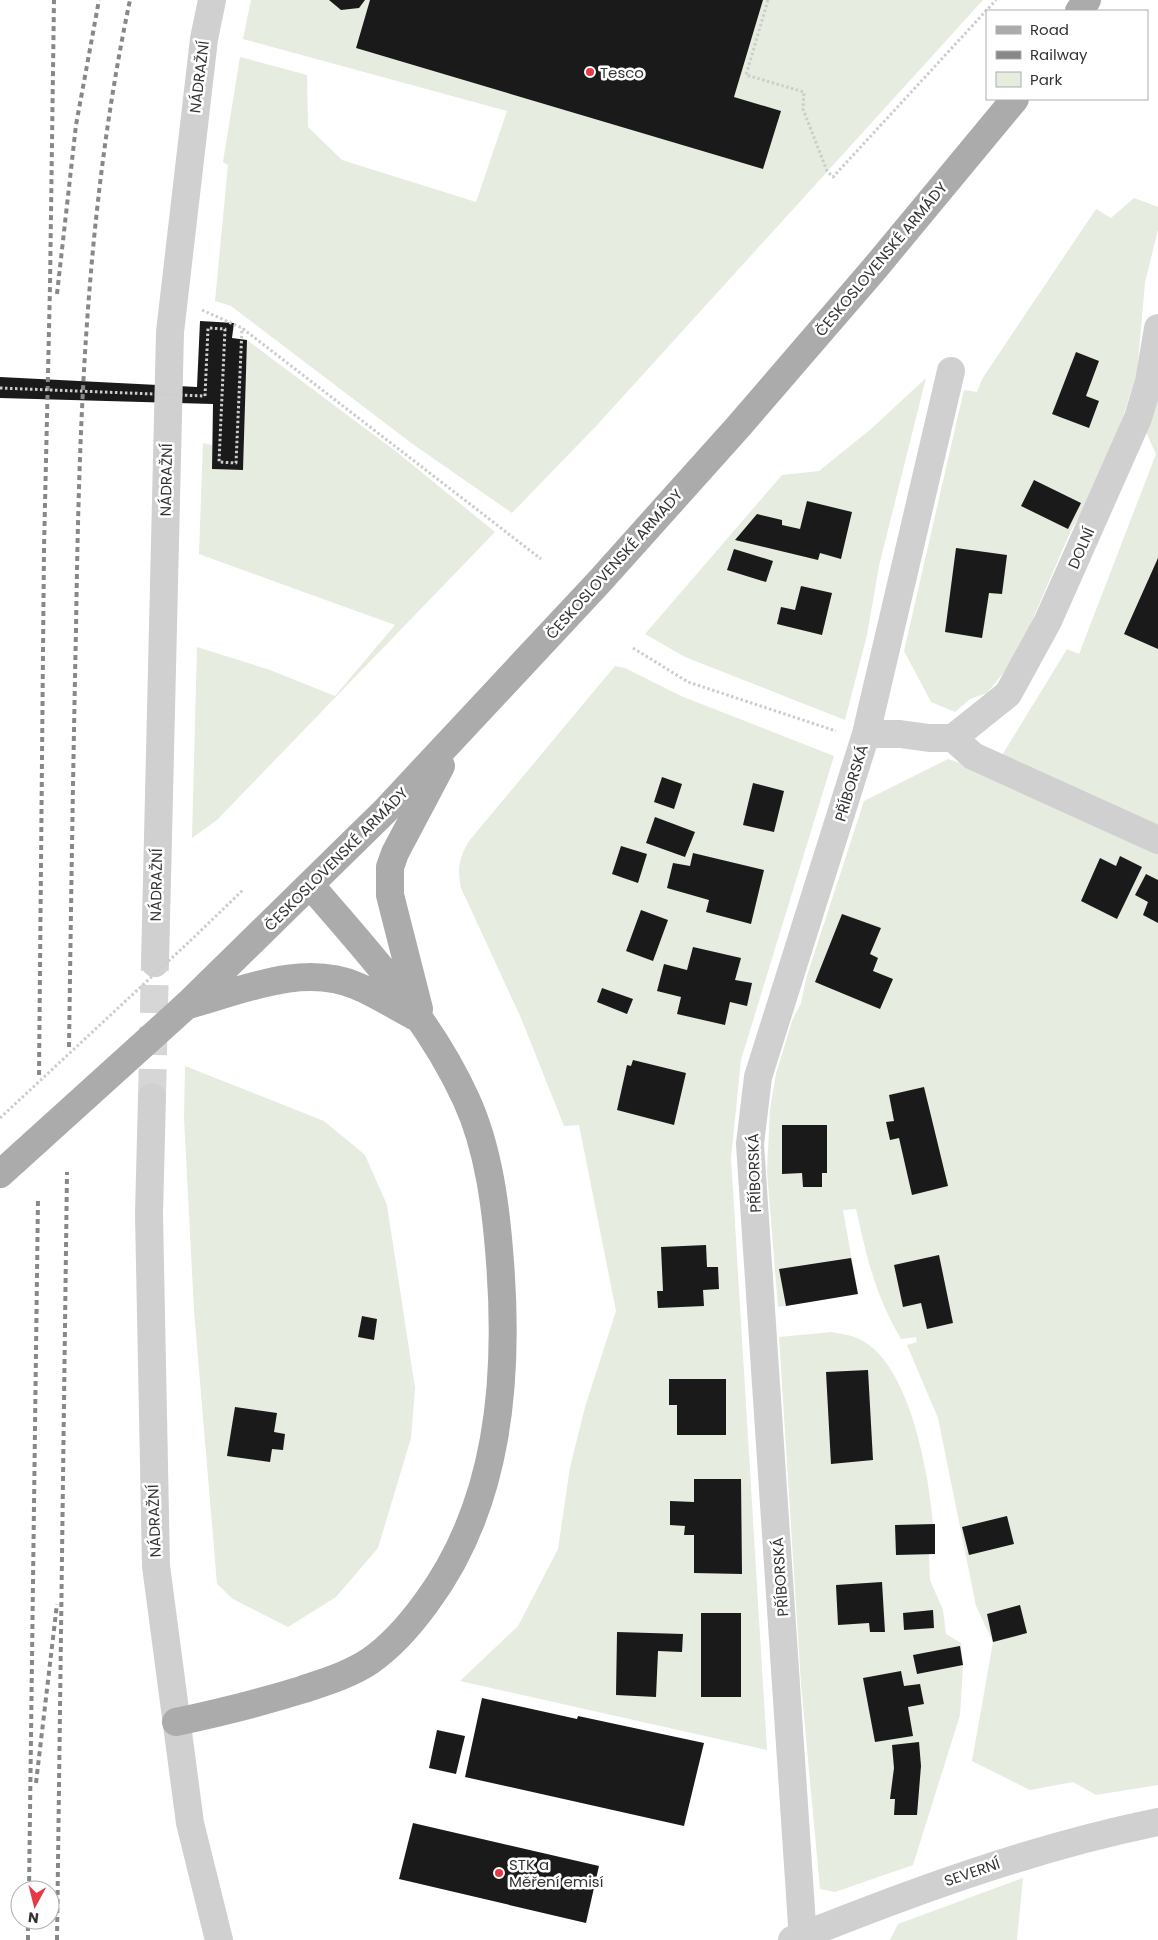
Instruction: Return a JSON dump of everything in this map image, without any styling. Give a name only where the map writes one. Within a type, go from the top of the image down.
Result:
[{"type":"main road","name":"ČESKOSLOVENSKÉ ARMÁDY","points":[[0,1174],[187,1005],[311,886],[457,736],[599,582],[731,434],[881,261],[1014,100]]},
{"type":"main road","points":[[422,1020],[390,895],[390,867],[395,853],[457,736]]},
{"type":"main road","points":[[176,1722],[245,1708],[348,1673],[371,1660],[408,1627],[437,1588],[459,1549],[477,1505],[490,1462],[503,1372],[504,1327],[498,1236],[492,1191],[467,1102],[447,1060],[422,1020],[379,965],[311,886]]},
{"type":"main road","points":[[187,1005],[267,983],[298,978],[328,978],[356,985],[422,1020]]},
{"type":"street","name":"NÁDRAŽNÍ","points":[[155,963],[170,332],[203,48],[212,0]]},
{"type":"street","name":"DOLNÍ","points":[[953,738],[1008,694],[1048,621],[1138,418],[1149,381],[1158,328]]},
{"type":"street","name":"PŘÍBORSKÁ","points":[[799,1938],[750,1144],[758,1077],[866,734],[951,371]]},
{"type":"street","points":[[866,734],[900,734],[929,738],[953,738],[973,756],[1158,840]]},
{"type":"street","name":"NÁDRAŽNÍ","points":[[152,1097],[149,1214],[154,1547],[190,1823],[219,1940]]},
{"type":"street","name":"SEVERNÍ","points":[[799,1938],[985,1867],[1090,1836],[1158,1822]]},
{"type":"path","points":[[768,0],[746,74],[804,92],[803,109],[827,171],[833,176],[986,11]]},
{"type":"path","points":[[987,10],[996,0]]},
{"type":"path","points":[[194,307],[242,328],[541,559]]},
{"type":"path","points":[[0,388],[205,396],[208,328],[225,329],[219,462],[236,463],[242,328]]},
{"type":"path","points":[[633,648],[688,682],[842,733],[866,734]]},
{"type":"path","points":[[0,1118],[244,889]]},
{"type":"green space","points":[[251,0],[370,0],[356,48],[763,169],[734,97],[763,0],[983,0],[598,424],[512,513],[414,445],[231,306],[215,301],[228,165],[223,162],[240,57],[307,75],[308,127],[342,160],[476,202],[507,111],[243,39]]},
{"type":"green space","points":[[1134,198],[1158,207],[1158,229],[1145,283],[1137,372],[1119,430],[1087,504],[1071,530],[1017,656],[987,693],[970,699],[955,712],[931,702],[904,651],[964,390],[977,392],[982,379],[1096,209],[1111,218]]},
{"type":"green space","points":[[247,340],[398,453],[495,532],[217,820],[192,838],[197,647],[270,670],[335,696],[395,625],[199,554],[203,443],[212,445],[212,469],[243,470]]},
{"type":"green space","points":[[926,378],[879,566],[867,635],[845,720],[685,657],[645,634],[782,475],[819,471],[871,429]]},
{"type":"green space","points":[[1158,398],[1158,830],[1001,757],[1067,649],[1079,654],[1156,454],[1145,430]]},
{"type":"green space","points":[[615,666],[625,668],[681,696],[834,756],[741,1060],[731,1158],[767,1750],[460,1681],[518,1626],[558,1549],[570,1467],[585,1407],[616,1311],[579,1125],[564,1126],[521,1018],[461,888],[460,863],[469,841]]},
{"type":"green space","points":[[948,759],[966,765],[1158,852],[1158,1785],[1096,1795],[1073,1782],[1030,1790],[972,1761],[993,1642],[976,1606],[938,1418],[907,1345],[917,1342],[916,1337],[901,1339],[892,1323],[878,1291],[868,1260],[856,1209],[843,1210],[858,1294],[778,1307],[767,1172],[770,1109],[776,1074],[792,1021],[801,1003],[806,979],[864,801]]},
{"type":"green space","points":[[185,1066],[324,1121],[365,1155],[387,1205],[415,1388],[411,1438],[378,1548],[336,1597],[288,1627],[233,1599],[217,1584],[194,1310],[184,1118]]},
{"type":"green space","points":[[832,1332],[858,1338],[880,1355],[895,1377],[908,1405],[918,1436],[931,1501],[935,1554],[929,1554],[930,1580],[943,1610],[946,1634],[961,1643],[963,1665],[960,1715],[913,1865],[835,1892],[820,1889],[801,1684],[779,1337]]},
{"type":"green space","points":[[1023,1878],[1017,1940],[890,1940],[898,1924]]},
{"type":"building","points":[[329,0],[365,0],[359,8],[341,10]]},
{"type":"building","name":"Tesco","points":[[370,0],[763,0],[734,97],[781,111],[763,169],[356,48]]},
{"type":"building","points":[[200,321],[234,323],[232,338],[247,340],[243,470],[212,469],[213,404],[0,398],[0,377],[197,387]]},
{"type":"building","points":[[1076,352],[1099,361],[1086,396],[1099,401],[1089,428],[1052,414]]},
{"type":"building","points":[[1034,480],[1081,503],[1068,529],[1021,506]]},
{"type":"building","points":[[807,501],[852,512],[841,559],[820,553],[818,560],[735,540],[757,514],[782,520],[782,525],[800,529]]},
{"type":"building","points":[[956,548],[1007,555],[1002,594],[989,593],[982,638],[945,632]]},
{"type":"building","points":[[734,549],[773,561],[766,582],[727,570]]},
{"type":"building","points":[[1158,558],[1158,649],[1124,634]]},
{"type":"building","points":[[801,586],[832,593],[822,635],[777,624],[781,607],[795,610]]},
{"type":"building","points":[[662,777],[682,784],[674,809],[654,802]]},
{"type":"building","points":[[753,783],[784,791],[774,832],[743,825]]},
{"type":"building","points":[[655,817],[695,832],[685,857],[646,843]]},
{"type":"building","points":[[621,846],[647,854],[638,883],[612,874]]},
{"type":"building","points":[[693,853],[764,870],[751,924],[706,912],[709,900],[667,888],[673,863],[690,866]]},
{"type":"building","points":[[1120,856],[1142,867],[1117,919],[1081,901],[1100,858],[1116,866]]},
{"type":"building","points":[[1146,874],[1158,880],[1158,923],[1143,915],[1148,902],[1135,895]]},
{"type":"building","points":[[641,910],[668,920],[653,961],[626,951]]},
{"type":"building","points":[[842,914],[881,928],[870,954],[878,958],[873,971],[893,979],[880,1009],[815,982]]},
{"type":"building","points":[[693,947],[741,958],[735,980],[752,983],[747,1006],[730,1002],[725,1025],[677,1014],[681,997],[657,991],[664,964],[687,970]]},
{"type":"building","points":[[602,988],[633,999],[627,1014],[597,1002]]},
{"type":"building","points":[[633,1060],[686,1073],[674,1125],[617,1110],[627,1065],[631,1066]]},
{"type":"building","points":[[924,1087],[948,1186],[912,1195],[899,1138],[890,1140],[886,1122],[894,1121],[889,1095]]},
{"type":"building","points":[[782,1125],[827,1125],[827,1173],[822,1173],[822,1187],[803,1187],[802,1173],[782,1174]]},
{"type":"building","points":[[706,1245],[707,1267],[718,1267],[719,1289],[703,1290],[704,1306],[658,1308],[657,1291],[663,1291],[661,1247]]},
{"type":"building","points":[[939,1255],[953,1323],[927,1329],[921,1303],[903,1307],[894,1265]]},
{"type":"building","points":[[851,1258],[858,1294],[786,1306],[779,1269]]},
{"type":"building","points":[[362,1316],[377,1319],[374,1340],[358,1337]]},
{"type":"building","points":[[868,1370],[873,1460],[831,1464],[826,1372]]},
{"type":"building","points":[[669,1379],[726,1379],[726,1435],[677,1435],[677,1405],[669,1405]]},
{"type":"building","points":[[235,1407],[277,1413],[274,1432],[285,1434],[283,1450],[272,1449],[270,1462],[227,1456]]},
{"type":"building","points":[[694,1479],[741,1479],[742,1574],[694,1573],[694,1535],[684,1535],[685,1526],[670,1525],[670,1501],[694,1502]]},
{"type":"building","points":[[1007,1516],[1014,1544],[969,1555],[962,1527]]},
{"type":"building","points":[[935,1524],[935,1554],[896,1555],[895,1525]]},
{"type":"building","points":[[882,1582],[885,1632],[870,1632],[869,1623],[838,1625],[836,1585]]},
{"type":"building","points":[[1020,1605],[1027,1633],[993,1642],[987,1614]]},
{"type":"building","points":[[933,1610],[934,1628],[904,1630],[903,1613]]},
{"type":"building","points":[[701,1613],[741,1613],[741,1697],[701,1697]]},
{"type":"building","points":[[617,1632],[683,1634],[682,1652],[658,1651],[656,1697],[616,1695]]},
{"type":"building","points":[[960,1646],[963,1665],[917,1674],[913,1655]]},
{"type":"building","points":[[901,1671],[904,1686],[920,1684],[924,1704],[908,1707],[913,1736],[875,1742],[863,1678]]},
{"type":"building","points":[[482,1698],[577,1719],[578,1716],[704,1743],[684,1826],[465,1777]]},
{"type":"building","points":[[437,1730],[465,1736],[456,1774],[429,1768]]},
{"type":"building","points":[[919,1742],[921,1766],[917,1815],[894,1815],[895,1799],[890,1799],[894,1768],[892,1745]]},
{"type":"building","name":"STK a Měření emisí","points":[[413,1823],[599,1866],[586,1923],[399,1879]]},
{"type":"tunnel","points":[[152,1097],[155,963]]},
{"type":"railway","points":[[39,1075],[44,548],[54,0]]},
{"type":"railway","points":[[57,294],[76,125],[99,0]]},
{"type":"railway","points":[[69,1047],[77,551],[83,393],[94,235],[103,157],[115,78],[130,0]]},
{"type":"railway","points":[[57,1940],[67,1172]]},
{"type":"railway","points":[[29,1880],[38,1198]]},
{"type":"railway","points":[[36,1783],[57,1604]]},
{"type":"railway","points":[[28,1930],[28,1940]]},
{"type":"place","name":"Tesco","points":[[590,72]]},
{"type":"place","name":"STK a Měření emisí","points":[[499,1873]]}]
